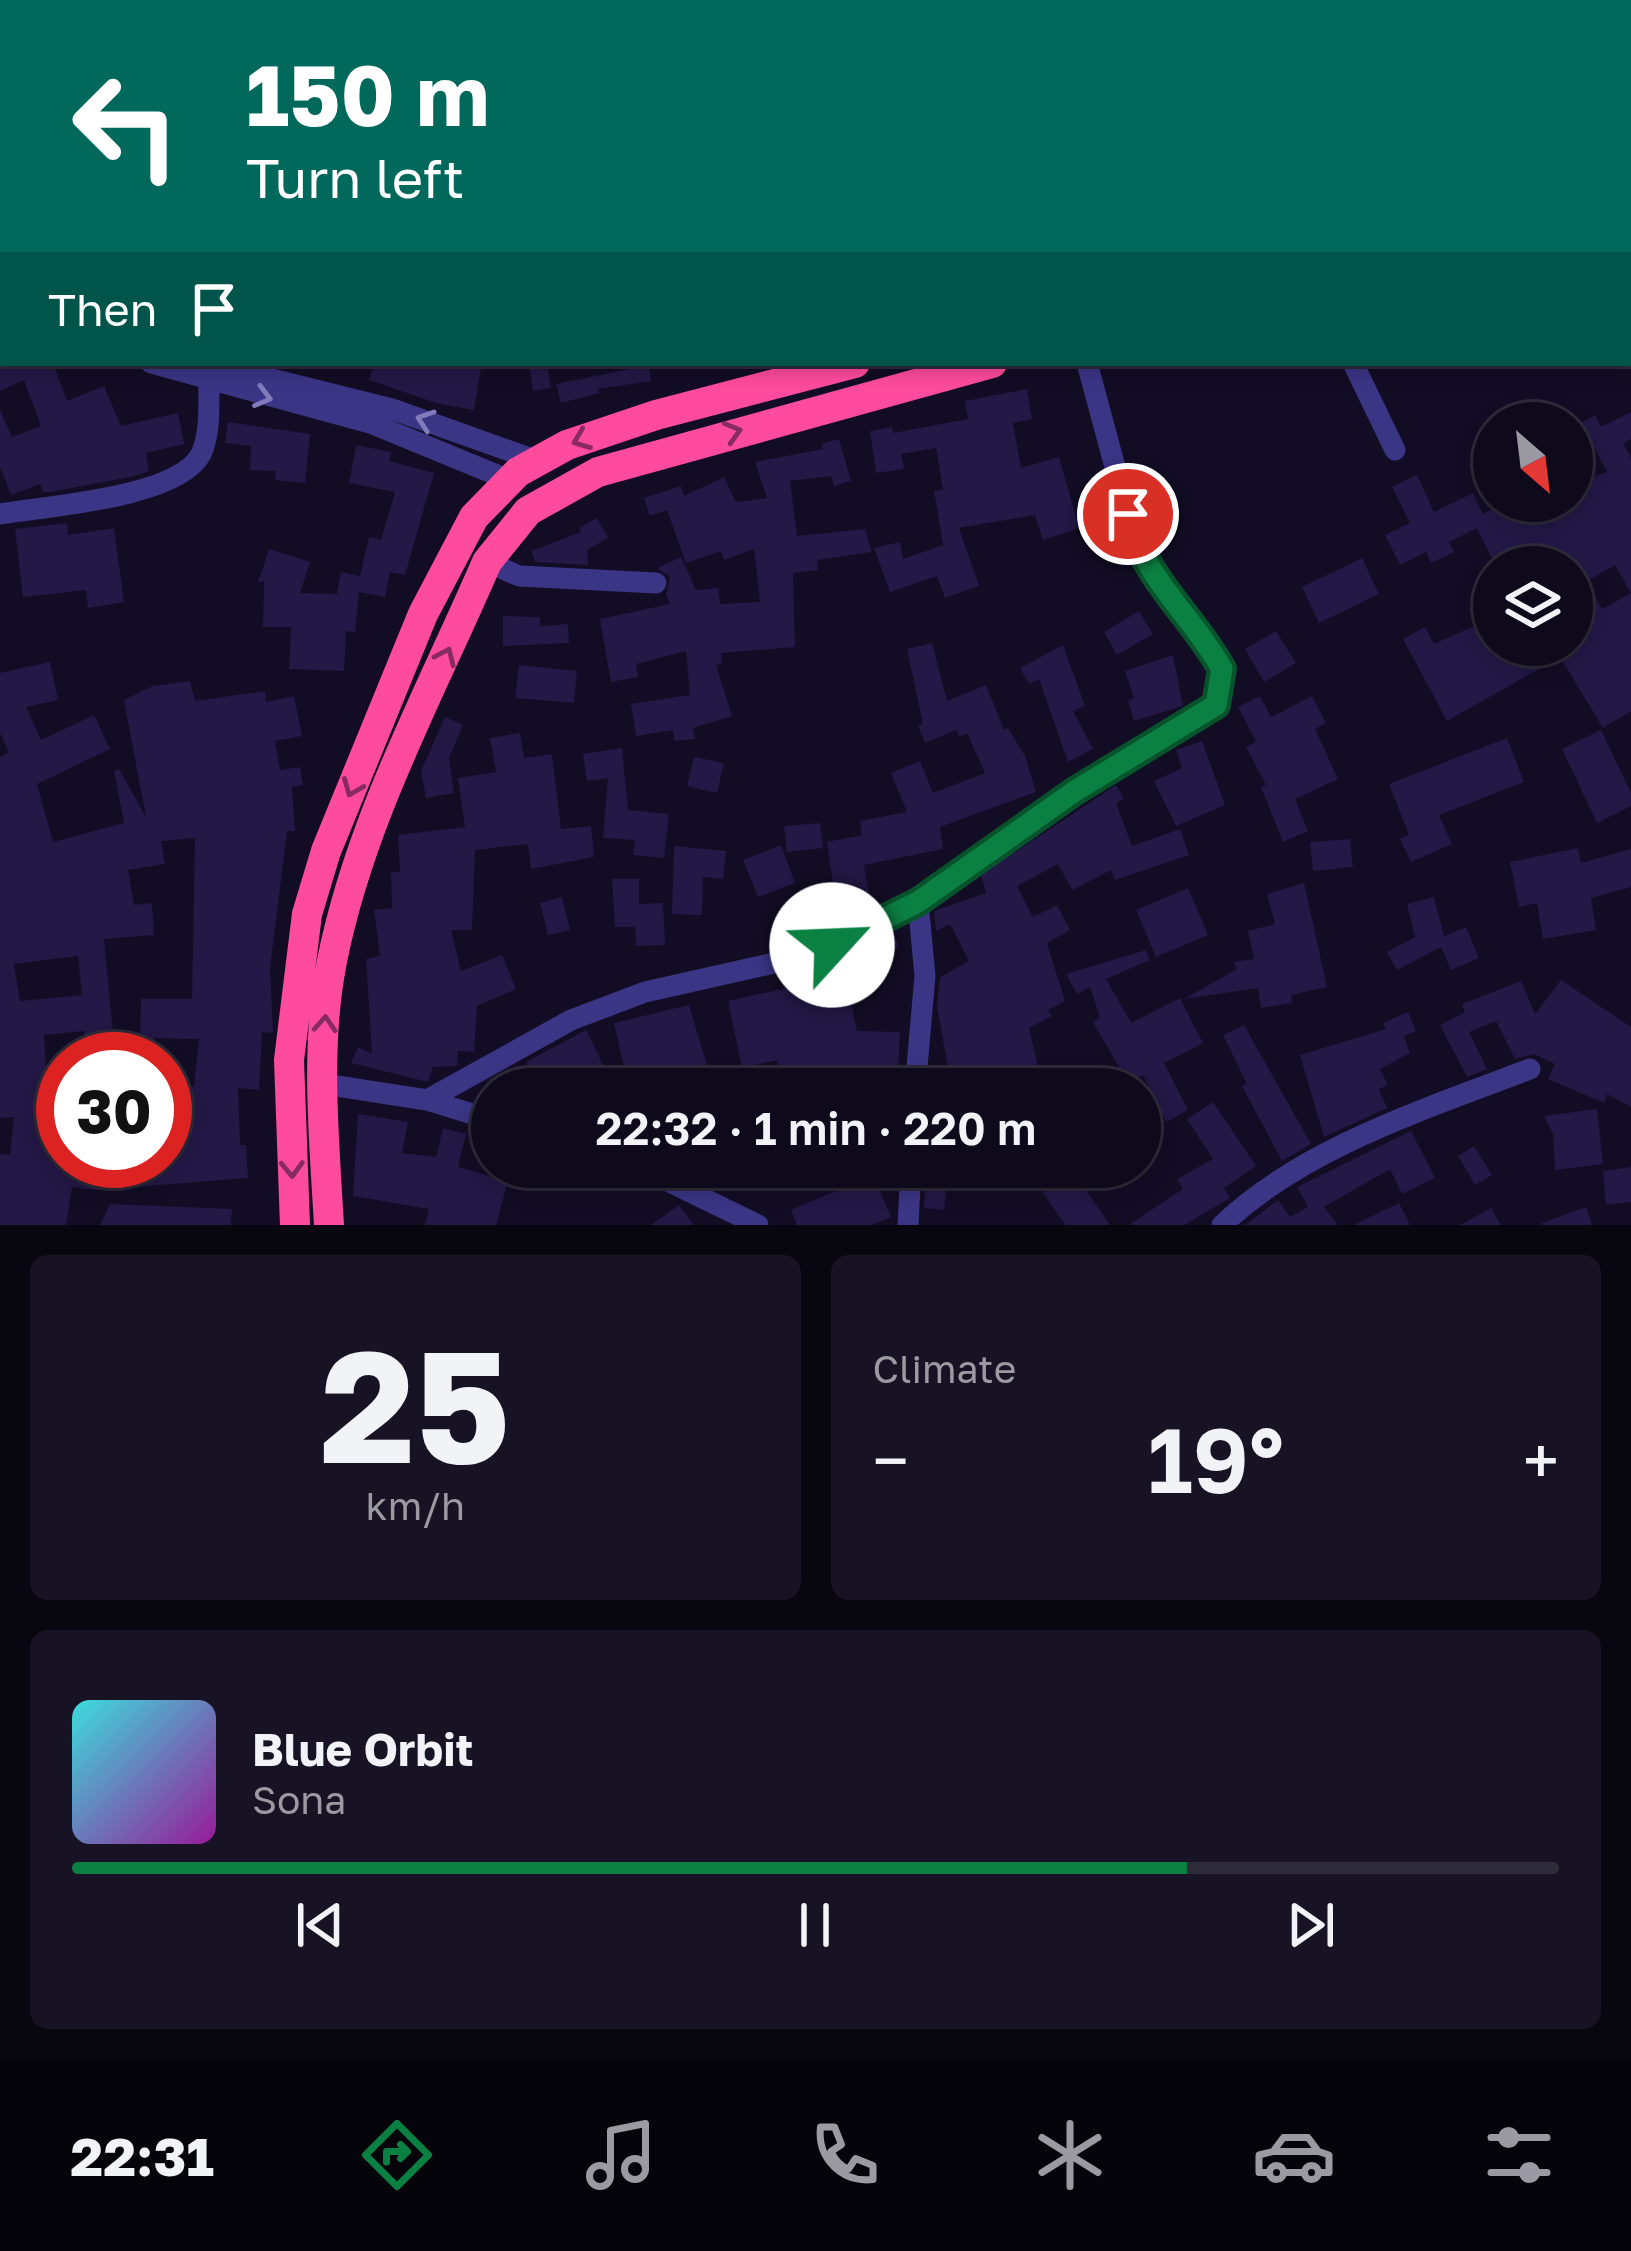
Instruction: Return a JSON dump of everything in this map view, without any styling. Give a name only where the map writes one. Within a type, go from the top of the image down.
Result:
[{"type":"highway","points":[[295,1225],[290,1060],[307,914],[326,850],[423,614],[474,517],[535,460],[638,420],[844,366]]},
{"type":"highway","points":[[329,1225],[323,1084],[331,964],[352,875],[488,562],[528,511],[578,481],[826,405],[980,366]]},
{"type":"highway","points":[[818,373],[826,405]]},
{"type":"street","points":[[427,1100],[572,1020],[668,986],[804,955],[918,902],[1055,804],[1216,705],[1222,669],[1138,552],[1089,366]]},
{"type":"street","points":[[1354,366],[1395,450]]},
{"type":"street","points":[[209,368],[392,409],[535,460]]},
{"type":"street","points":[[209,368],[373,424],[509,480]]},
{"type":"street","points":[[0,514],[141,489],[185,474],[204,448],[209,368]]},
{"type":"street","points":[[488,562],[519,576],[656,583]]},
{"type":"street","points":[[918,902],[925,976],[918,1068]]},
{"type":"street","points":[[1222,1225],[1256,1192],[1330,1154],[1530,1069]]},
{"type":"street","points":[[323,1084],[427,1100],[471,1114]]},
{"type":"street","points":[[682,1188],[758,1225]]},
{"type":"street","points":[[908,1225],[910,1188]]},
{"type":"building","points":[[0,366],[54,366],[67,401],[104,386],[121,426],[178,413],[184,444],[146,453],[149,471],[135,476],[51,492],[43,492],[40,484],[11,495],[0,467],[0,410],[12,437],[41,426],[24,380],[0,391]]},
{"type":"building","points":[[373,366],[481,366],[474,410],[436,403],[369,380]]},
{"type":"building","points":[[529,366],[547,366],[551,388],[533,391]]},
{"type":"building","points":[[644,366],[649,366],[651,381],[598,389],[599,393],[561,403],[556,384]]},
{"type":"building","points":[[1027,389],[1032,419],[1013,423],[1021,468],[1059,457],[1079,528],[1043,540],[1035,515],[959,528],[979,586],[945,598],[937,576],[890,592],[874,548],[900,542],[903,559],[943,545],[934,491],[943,490],[936,448],[901,454],[904,469],[876,473],[870,431],[892,427],[893,433],[968,419],[965,401]]},
{"type":"building","points":[[1631,412],[1631,439],[1623,443],[1631,458],[1631,593],[1615,565],[1593,578],[1593,546],[1486,546],[1477,528],[1449,542],[1454,552],[1431,563],[1426,552],[1400,565],[1385,535],[1410,523],[1392,487],[1417,475],[1434,512],[1473,493],[1473,522],[1593,522],[1593,477],[1607,472],[1593,445],[1595,415],[1601,427]]},
{"type":"building","points":[[228,422],[310,434],[305,483],[275,480],[276,471],[250,470],[251,446],[225,443]]},
{"type":"building","points":[[839,439],[851,481],[834,486],[831,476],[790,481],[797,536],[865,529],[872,552],[817,560],[818,570],[793,573],[795,647],[721,653],[722,664],[716,665],[732,716],[693,728],[695,739],[674,741],[673,730],[636,736],[631,704],[690,695],[686,651],[636,664],[638,677],[611,682],[600,619],[670,604],[666,594],[670,577],[657,568],[681,557],[696,590],[718,588],[720,604],[760,602],[754,549],[724,560],[721,551],[686,563],[667,510],[650,516],[644,498],[681,486],[684,496],[724,477],[736,502],[767,498],[755,462],[823,449],[821,444]]},
{"type":"building","points":[[356,445],[391,452],[389,461],[434,473],[405,575],[390,572],[385,597],[359,592],[355,632],[346,631],[344,671],[289,669],[291,627],[263,627],[264,581],[258,583],[269,549],[310,562],[300,593],[337,594],[341,572],[360,576],[369,537],[381,540],[395,492],[349,483]]},
{"type":"building","points":[[597,518],[608,538],[587,550],[588,565],[535,562],[531,551],[581,532],[579,528]]},
{"type":"building","points":[[67,523],[68,535],[114,528],[124,602],[88,608],[86,590],[23,597],[15,529]]},
{"type":"building","points":[[1362,558],[1379,594],[1319,623],[1302,587]]},
{"type":"building","points":[[1593,592],[1602,609],[1631,593],[1631,711],[1603,728],[1565,666],[1593,666]]},
{"type":"building","points":[[1139,611],[1153,634],[1117,655],[1104,632]]},
{"type":"building","points":[[503,616],[540,617],[540,626],[568,624],[569,643],[503,646]]},
{"type":"building","points":[[1473,626],[1473,666],[1544,666],[1447,721],[1403,639],[1425,627],[1434,644]]},
{"type":"building","points":[[1276,631],[1296,663],[1264,682],[1245,649]]},
{"type":"building","points":[[932,643],[947,701],[986,685],[1004,730],[1008,728],[1025,756],[1036,792],[940,827],[943,849],[864,865],[870,900],[836,906],[827,842],[862,835],[860,821],[907,812],[891,773],[920,761],[933,793],[985,773],[967,733],[959,737],[956,730],[925,743],[918,726],[923,724],[907,649]]},
{"type":"building","points":[[1063,645],[1085,706],[1073,711],[1093,749],[1068,762],[1039,679],[1029,684],[1020,668]]},
{"type":"building","points":[[1173,655],[1183,706],[1134,721],[1128,700],[1134,698],[1125,671]]},
{"type":"building","points":[[50,662],[58,700],[26,707],[41,740],[94,715],[110,749],[37,784],[53,842],[124,823],[114,771],[119,769],[146,817],[124,700],[153,686],[190,681],[195,701],[265,691],[266,702],[294,696],[302,736],[275,741],[280,770],[300,767],[303,785],[292,787],[295,831],[287,831],[270,968],[273,1033],[262,1032],[259,1090],[238,1088],[240,1145],[246,1145],[248,1178],[192,1182],[192,1086],[199,1039],[192,1039],[192,1032],[140,1032],[141,999],[192,999],[195,838],[161,841],[165,864],[128,870],[134,905],[152,903],[154,935],[104,939],[113,1032],[36,1032],[36,1188],[72,1188],[66,1225],[0,1225],[0,1154],[10,1155],[14,1117],[0,1118],[0,757],[9,752],[0,733],[0,673]],"holes":[[[78,956],[82,995],[20,1001],[14,964]]]},
{"type":"building","points":[[519,665],[577,671],[574,703],[515,698]]},
{"type":"building","points":[[1260,696],[1271,717],[1312,696],[1326,723],[1315,729],[1338,779],[1295,799],[1308,831],[1283,842],[1261,787],[1266,785],[1246,747],[1256,741],[1238,707]]},
{"type":"building","points":[[445,717],[463,725],[449,758],[454,793],[426,798],[421,771]]},
{"type":"building","points":[[1601,730],[1631,793],[1631,806],[1597,823],[1562,749]]},
{"type":"building","points":[[520,733],[524,758],[552,754],[561,829],[591,826],[594,857],[531,869],[528,844],[475,850],[472,930],[451,930],[461,971],[502,955],[516,989],[477,1006],[474,1052],[458,1051],[457,1066],[433,1067],[428,1082],[351,1063],[358,1047],[372,1054],[366,959],[380,956],[374,910],[392,908],[391,872],[400,872],[398,835],[465,827],[458,778],[496,772],[490,738]]},
{"type":"building","points":[[1507,738],[1524,782],[1439,815],[1452,844],[1411,862],[1400,839],[1409,835],[1389,784]]},
{"type":"building","points":[[1202,741],[1225,805],[1176,826],[1154,781],[1182,768],[1176,750]]},
{"type":"building","points":[[622,748],[628,810],[669,814],[664,858],[633,855],[635,840],[603,838],[608,778],[587,781],[583,754]]},
{"type":"building","points":[[694,757],[724,763],[717,793],[687,786]]},
{"type":"building","points":[[1116,785],[1124,799],[1116,803],[1132,846],[1180,829],[1189,855],[1115,880],[1111,870],[1072,890],[1058,864],[1017,886],[1033,917],[1057,905],[1070,930],[1047,943],[1065,1001],[1048,1010],[1052,1016],[1029,1028],[1038,1068],[948,1068],[937,1007],[940,977],[969,961],[950,924],[936,931],[934,911],[986,893],[981,875]]},
{"type":"building","points":[[820,823],[823,848],[787,852],[784,826]]},
{"type":"building","points":[[1350,839],[1353,867],[1313,871],[1310,842]]},
{"type":"building","points":[[781,845],[795,883],[758,897],[743,860]]},
{"type":"building","points":[[674,846],[726,851],[723,879],[703,877],[702,915],[672,914]]},
{"type":"building","points":[[1578,848],[1581,863],[1631,849],[1631,887],[1591,898],[1596,930],[1543,939],[1537,903],[1519,907],[1510,862]]},
{"type":"building","points":[[612,879],[639,879],[639,904],[663,903],[665,945],[636,946],[635,927],[615,927]]},
{"type":"building","points":[[1304,883],[1327,987],[1291,995],[1292,1003],[1261,1008],[1258,988],[1184,999],[1237,969],[1234,962],[1254,959],[1248,931],[1275,924],[1267,894]]},
{"type":"building","points":[[1188,888],[1208,935],[1156,957],[1136,910]]},
{"type":"building","points":[[562,897],[570,930],[548,935],[540,903]]},
{"type":"building","points":[[1434,897],[1444,936],[1466,927],[1479,958],[1451,970],[1441,947],[1397,970],[1387,952],[1415,937],[1407,904]]},
{"type":"building","points":[[893,932],[899,947],[851,964],[847,953]]},
{"type":"building","points":[[1146,950],[1150,960],[1106,979],[1131,1023],[1180,998],[1203,1043],[1164,1063],[1188,1110],[1166,1122],[1161,1112],[1161,1068],[1117,1068],[1093,1022],[1100,1018],[1090,987],[1077,994],[1066,974]]},
{"type":"building","points":[[845,975],[857,1031],[900,1032],[898,1068],[779,1068],[777,1060],[742,1068],[728,1001]]},
{"type":"building","points":[[1561,980],[1631,1027],[1631,1107],[1607,1094],[1604,1103],[1548,1079],[1555,1064],[1534,1054],[1515,1059],[1496,1021],[1469,1032],[1487,1069],[1467,1077],[1440,1025],[1465,1012],[1462,1004],[1521,981],[1535,1014]]},
{"type":"building","points":[[689,1005],[708,1068],[624,1068],[614,1023]]},
{"type":"building","points":[[1408,1012],[1416,1031],[1404,1036],[1410,1053],[1380,1069],[1388,1085],[1379,1089],[1387,1108],[1324,1137],[1300,1055],[1386,1029],[1383,1023]]},
{"type":"building","points":[[1244,1025],[1311,1144],[1282,1161],[1242,1086],[1247,1084],[1223,1035]]},
{"type":"building","points":[[586,1030],[605,1068],[529,1068],[526,1062]]},
{"type":"building","points":[[1213,1102],[1256,1166],[1224,1188],[1230,1198],[1184,1225],[1129,1225],[1183,1189],[1177,1179],[1213,1159],[1187,1119]]},
{"type":"building","points":[[1597,1109],[1603,1164],[1555,1170],[1553,1134],[1544,1116]]},
{"type":"building","points":[[358,1114],[408,1122],[402,1153],[436,1157],[443,1128],[466,1134],[458,1167],[471,1171],[471,1188],[506,1188],[496,1225],[425,1225],[429,1209],[353,1196]]},
{"type":"building","points":[[1411,1131],[1435,1178],[1402,1194],[1390,1169],[1324,1207],[1338,1225],[1245,1225],[1278,1200],[1290,1217],[1308,1207],[1297,1187]]},
{"type":"building","points":[[1474,1146],[1492,1175],[1475,1185],[1458,1156]]},
{"type":"building","points":[[1631,1167],[1631,1202],[1606,1205],[1603,1171]]},
{"type":"building","points":[[843,1188],[879,1188],[891,1217],[872,1225],[797,1225],[791,1210]]},
{"type":"building","points":[[925,1188],[947,1188],[944,1210],[924,1208]]},
{"type":"building","points":[[1039,1188],[1084,1188],[1110,1225],[1065,1225]]},
{"type":"building","points":[[1399,1203],[1410,1225],[1354,1225]]},
{"type":"building","points":[[110,1204],[232,1209],[231,1225],[100,1225]]},
{"type":"building","points":[[679,1205],[694,1225],[651,1225]]},
{"type":"building","points":[[1586,1207],[1592,1225],[1542,1225],[1542,1223]]},
{"type":"building","points":[[1491,1208],[1501,1225],[1460,1225]]},
{"type":"route","points":[[832,945],[918,902],[1152,740],[1216,705],[1222,669],[1184,611],[1149,573],[1128,514]]}]
